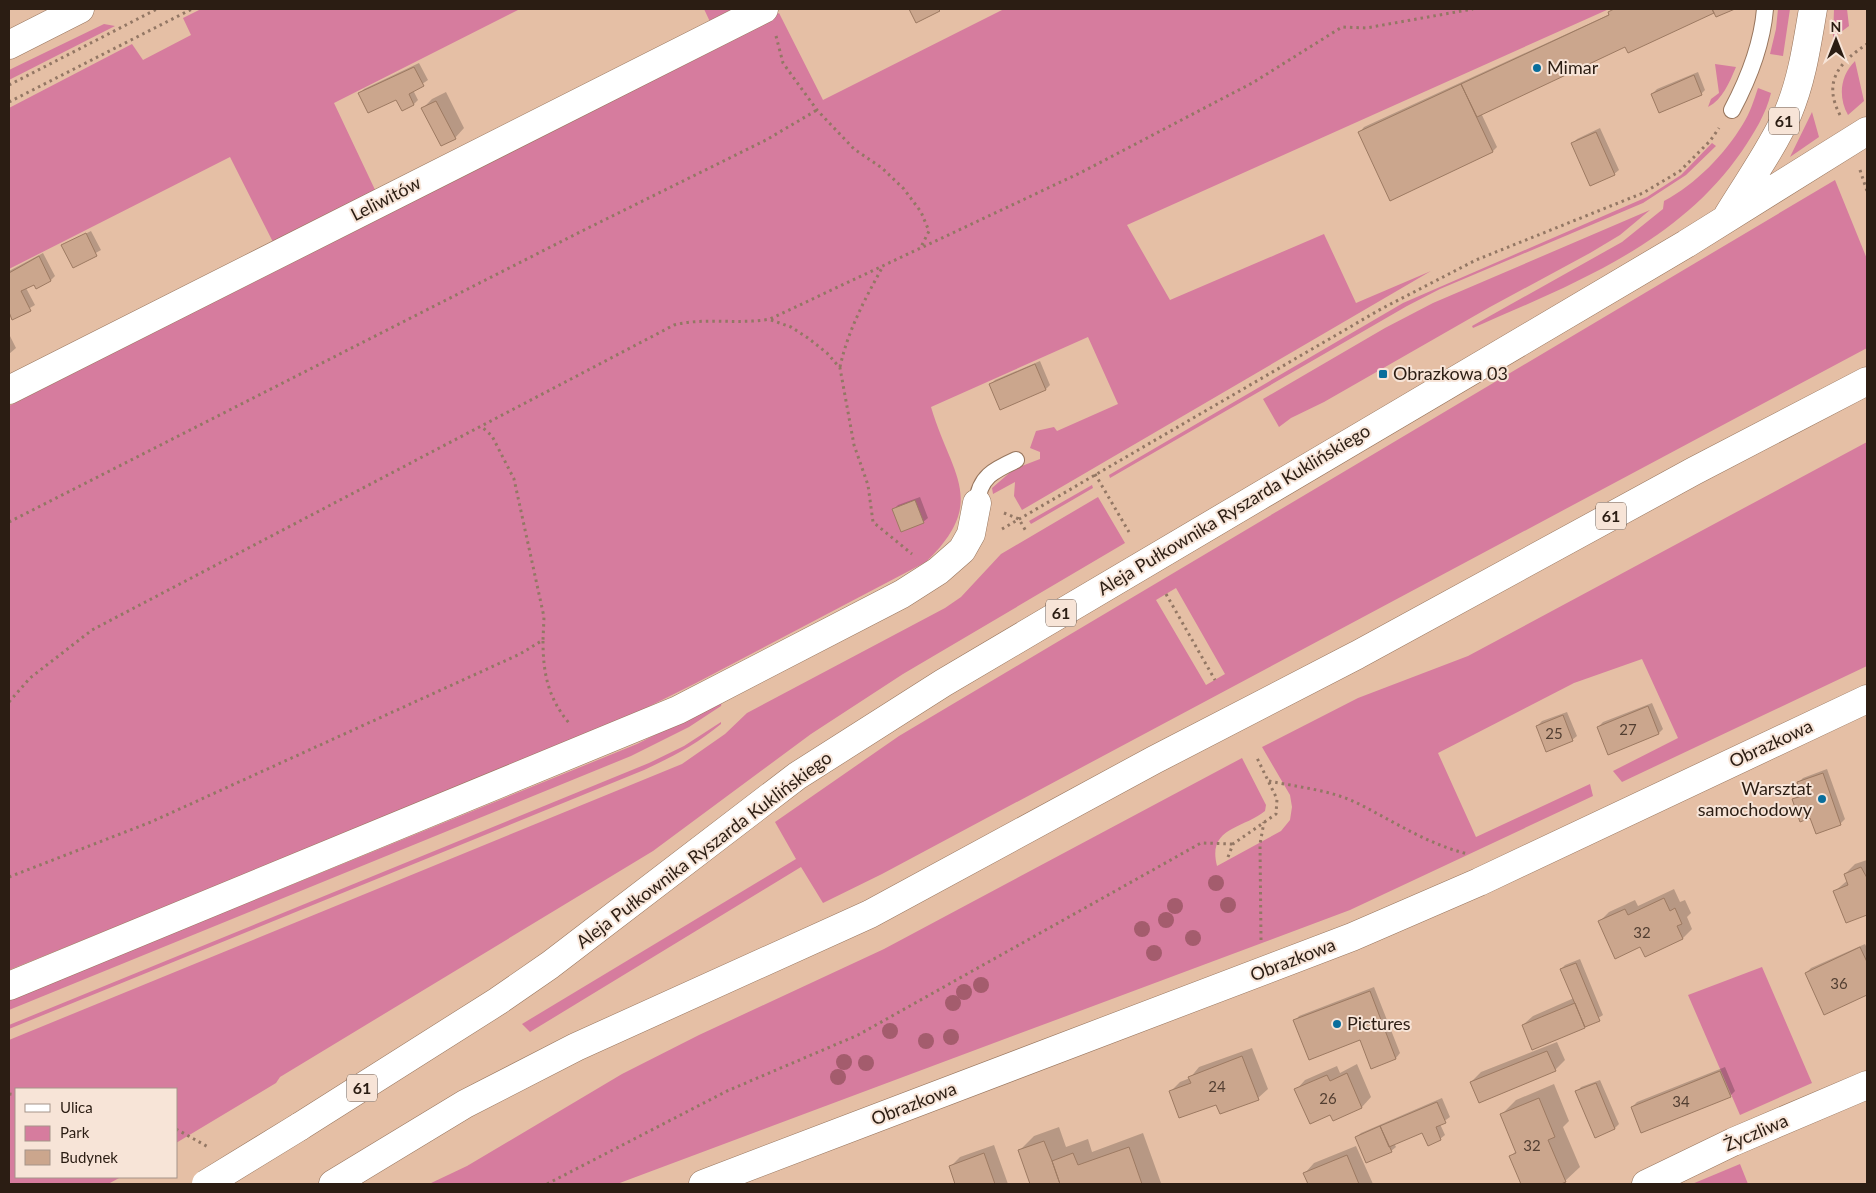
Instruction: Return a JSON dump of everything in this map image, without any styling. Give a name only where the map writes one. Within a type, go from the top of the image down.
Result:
[{"type":"main road","points":[[9,45],[80,9]]},
{"type":"main road","name":"61","points":[[1724,220],[1773,142],[1788,113],[1803,62],[1813,9]]},
{"type":"main road","name":"Leliwitów","points":[[9,390],[769,18]]},
{"type":"main road","name":"Aleja Pułkownika Ryszarda Kuklińskiego","points":[[206,1184],[498,1001],[550,965],[813,766],[943,683],[1724,220],[1856,127]]},
{"type":"main road","name":"61","points":[[337,1182],[464,1104],[576,1047],[870,914],[1154,760],[1357,655],[1694,471],[1867,381]]},
{"type":"main road","points":[[9,986],[678,710],[902,594],[938,571],[962,550],[971,534],[977,504]]},
{"type":"main road","name":"Obrazkowa","points":[[703,1184],[1352,937],[1479,882],[1867,699]]},
{"type":"main road","name":"Życzliwa","points":[[1646,1184],[1733,1142],[1867,1085]]},
{"type":"lane","points":[[1732,110],[1746,83],[1757,53],[1765,9]]},
{"type":"lane","points":[[977,504],[979,487],[986,479],[997,469],[1016,460]]},
{"type":"path","points":[[9,85],[156,9]]},
{"type":"path","points":[[9,102],[192,9]]},
{"type":"path","points":[[9,702],[30,678],[92,630],[674,325],[689,321],[752,323],[770,319],[1091,168],[1254,82],[1342,27],[1366,28],[1473,9]]},
{"type":"path","points":[[769,18],[783,63],[817,110],[854,149],[882,168],[904,189],[921,212],[929,231],[921,248]]},
{"type":"path","points":[[1856,127],[1834,100],[1835,77],[1846,59],[1867,44]]},
{"type":"path","points":[[9,522],[580,232],[766,140],[817,110]]},
{"type":"path","points":[[1859,169],[1867,191]]},
{"type":"path","points":[[883,266],[858,313],[845,344],[840,368],[854,445],[868,485],[873,522],[902,548],[938,571]]},
{"type":"path","points":[[770,319],[808,338],[827,353],[840,368]]},
{"type":"path","points":[[481,426],[492,436],[514,479],[544,617],[543,665],[556,708],[576,732],[585,748]]},
{"type":"path","points":[[1095,474],[1129,532]]},
{"type":"path","points":[[1166,594],[1215,680]]},
{"type":"path","points":[[9,877],[152,822],[520,654],[543,640]]},
{"type":"path","points":[[1228,857],[1233,844],[1276,814],[1277,799],[1257,758]]},
{"type":"path","points":[[1268,781],[1337,796],[1357,803],[1427,841],[1476,856]]},
{"type":"path","points":[[1261,948],[1260,854],[1264,822]]},
{"type":"path","points":[[547,1184],[727,1091],[858,1035],[1201,843],[1233,844]]},
{"type":"green space","points":[[201,9],[520,9],[334,103],[377,194],[275,246],[230,157],[9,269],[9,108],[132,44],[143,60],[191,35],[183,18]]},
{"type":"green space","points":[[704,9],[743,9],[712,26]]},
{"type":"green space","points":[[1004,9],[1609,9],[1127,225],[1170,300],[1324,234],[1356,303],[1431,271],[1022,510],[1014,496],[1015,482],[993,494],[992,488],[1014,469],[1040,459],[1040,452],[1030,448],[1036,431],[1054,427],[1057,431],[1118,404],[1088,337],[931,407],[955,470],[960,487],[961,504],[956,522],[945,541],[926,562],[606,728],[9,970],[9,406],[779,13],[823,100]]},
{"type":"green space","points":[[1778,9],[1790,9],[1783,56],[1770,54],[1776,29]]},
{"type":"green space","points":[[1834,9],[1847,9],[1849,26],[1833,38]]},
{"type":"green space","points":[[104,24],[115,26],[9,80],[9,70]]},
{"type":"green space","points":[[1855,61],[1864,101],[1848,115],[1843,101],[1842,87],[1846,73]]},
{"type":"green space","points":[[1715,64],[1736,67],[1722,95],[1708,107],[1711,99],[1719,93]]},
{"type":"green space","points":[[1758,88],[1771,93],[1763,116],[1755,130],[1742,151],[1716,184],[1687,212],[1621,258],[1548,295],[1473,328],[1472,326],[1622,242],[1663,209],[1664,201],[1698,177],[1728,146],[1745,120]]},
{"type":"green space","points":[[1812,112],[1819,137],[1790,157]]},
{"type":"green space","points":[[1712,143],[1716,146],[1686,175],[1643,203],[1440,289],[1407,306],[1110,478],[1109,475],[1403,303],[1647,197],[1681,175]]},
{"type":"green space","points":[[1835,180],[1867,259],[1867,348],[882,874],[823,903],[801,867],[530,1032],[522,1024],[796,859],[775,822],[899,736]],"holes":[[[1176,588],[1225,674],[1206,685],[1156,600]]]},
{"type":"green space","points":[[1650,210],[1620,235],[1590,253],[1490,307],[1324,402],[1291,418],[1279,427],[1263,399],[1385,328],[1433,303]]},
{"type":"green space","points":[[1867,442],[1867,666],[1622,782],[1613,771],[1678,738],[1642,659],[1574,683],[1438,753],[1476,837],[1590,784],[1593,796],[1350,910],[617,1184],[429,1184],[467,1166],[622,1074],[699,1035],[884,949],[1242,758],[1266,805],[1265,811],[1222,836],[1217,843],[1215,853],[1217,866],[1281,831],[1290,820],[1292,807],[1290,795],[1262,747],[1358,698],[1468,656]]},
{"type":"green space","points":[[1092,485],[1093,488],[1031,524],[1029,521]]},
{"type":"green space","points":[[1098,497],[1125,543],[903,674],[811,734],[653,851],[280,1077],[276,1083],[178,1142],[178,1088],[15,1088],[15,1178],[119,1178],[108,1184],[9,1184],[9,1040],[682,764],[725,734],[747,713],[945,608],[961,597],[1001,554]]},
{"type":"green space","points":[[722,701],[721,706],[689,727],[631,756],[9,1010],[9,1000],[637,744]]},
{"type":"green space","points":[[721,722],[721,724],[693,744],[644,770],[9,1029],[9,1025],[649,763],[684,746]]},
{"type":"green space","points":[[1762,967],[1812,1083],[1740,1115],[1688,995]]},
{"type":"green space","points":[[1740,1164],[1748,1184],[1692,1184]]},
{"type":"building","points":[[909,9],[938,9],[940,11],[916,23]]},
{"type":"building","name":"Mimar","points":[[1614,9],[1712,9],[1714,13],[1628,53],[1625,47],[1477,117],[1461,84],[1609,15],[1608,12]]},
{"type":"building","points":[[1712,9],[1735,9],[1716,17]]},
{"type":"building","points":[[414,67],[424,86],[409,94],[414,105],[402,111],[396,100],[368,113],[358,93]]},
{"type":"building","points":[[1694,75],[1702,95],[1659,113],[1651,94]]},
{"type":"building","points":[[1461,84],[1493,152],[1390,201],[1358,132]]},
{"type":"building","points":[[436,101],[456,139],[441,146],[421,108]]},
{"type":"building","points":[[1596,132],[1615,175],[1590,186],[1571,143]]},
{"type":"building","points":[[86,233],[97,256],[73,268],[61,245]]},
{"type":"building","points":[[39,256],[51,281],[36,289],[34,285],[21,291],[31,311],[12,320],[9,312],[9,273]]},
{"type":"building","points":[[1035,364],[1046,390],[1000,410],[989,384]]},
{"type":"building","points":[[915,500],[924,523],[901,532],[892,509]]},
{"type":"building","points":[[1648,706],[1659,734],[1608,755],[1597,727]]},
{"type":"building","points":[[1563,715],[1573,741],[1546,752],[1536,726]]},
{"type":"building","points":[[1823,773],[1841,825],[1816,834],[1810,818],[1800,822],[1792,799],[1802,796],[1797,782]]},
{"type":"building","points":[[1861,867],[1867,878],[1867,915],[1846,923],[1833,891],[1848,885],[1844,874]]},
{"type":"building","points":[[1664,898],[1670,911],[1675,908],[1682,924],[1677,926],[1683,939],[1645,957],[1640,947],[1615,959],[1598,921],[1625,909],[1628,915]]},
{"type":"building","points":[[1860,947],[1867,962],[1867,995],[1824,1015],[1805,973]]},
{"type":"building","points":[[1576,963],[1600,1021],[1585,1027],[1560,969]]},
{"type":"building","points":[[1370,991],[1396,1059],[1371,1069],[1360,1040],[1309,1060],[1293,1020]]},
{"type":"building","points":[[1575,1003],[1585,1028],[1532,1050],[1522,1025]]},
{"type":"building","points":[[1547,1051],[1556,1071],[1479,1103],[1470,1082]]},
{"type":"building","points":[[1242,1056],[1259,1100],[1220,1114],[1216,1105],[1179,1118],[1169,1091],[1191,1083],[1188,1077]]},
{"type":"building","points":[[1720,1071],[1731,1097],[1641,1133],[1631,1107]]},
{"type":"building","points":[[1347,1073],[1362,1108],[1333,1121],[1330,1115],[1310,1124],[1294,1089],[1327,1075],[1330,1081]]},
{"type":"building","points":[[1596,1083],[1615,1129],[1595,1138],[1575,1091]]},
{"type":"building","points":[[1539,1098],[1555,1137],[1548,1140],[1566,1182],[1561,1184],[1521,1184],[1509,1156],[1516,1153],[1500,1114]]},
{"type":"building","points":[[1437,1102],[1446,1123],[1436,1127],[1441,1140],[1428,1146],[1422,1133],[1389,1147],[1380,1126]]},
{"type":"building","points":[[1380,1126],[1392,1152],[1366,1163],[1355,1137]]},
{"type":"building","points":[[1044,1141],[1060,1184],[1030,1184],[1018,1150]]},
{"type":"building","points":[[1129,1147],[1142,1184],[1060,1184],[1052,1161],[1073,1153],[1078,1165]]},
{"type":"building","points":[[984,1153],[995,1184],[955,1184],[949,1166]]},
{"type":"building","points":[[1347,1155],[1359,1184],[1308,1184],[1303,1173]]},
{"type":"place","name":"Mimar","points":[[1537,68]]},
{"type":"place","name":"Obrazkowa 03","points":[[1383,374]]},
{"type":"place","name":"Warsztat samochodowy","points":[[1822,799]]},
{"type":"place","name":"Pictures","points":[[1337,1024]]}]
